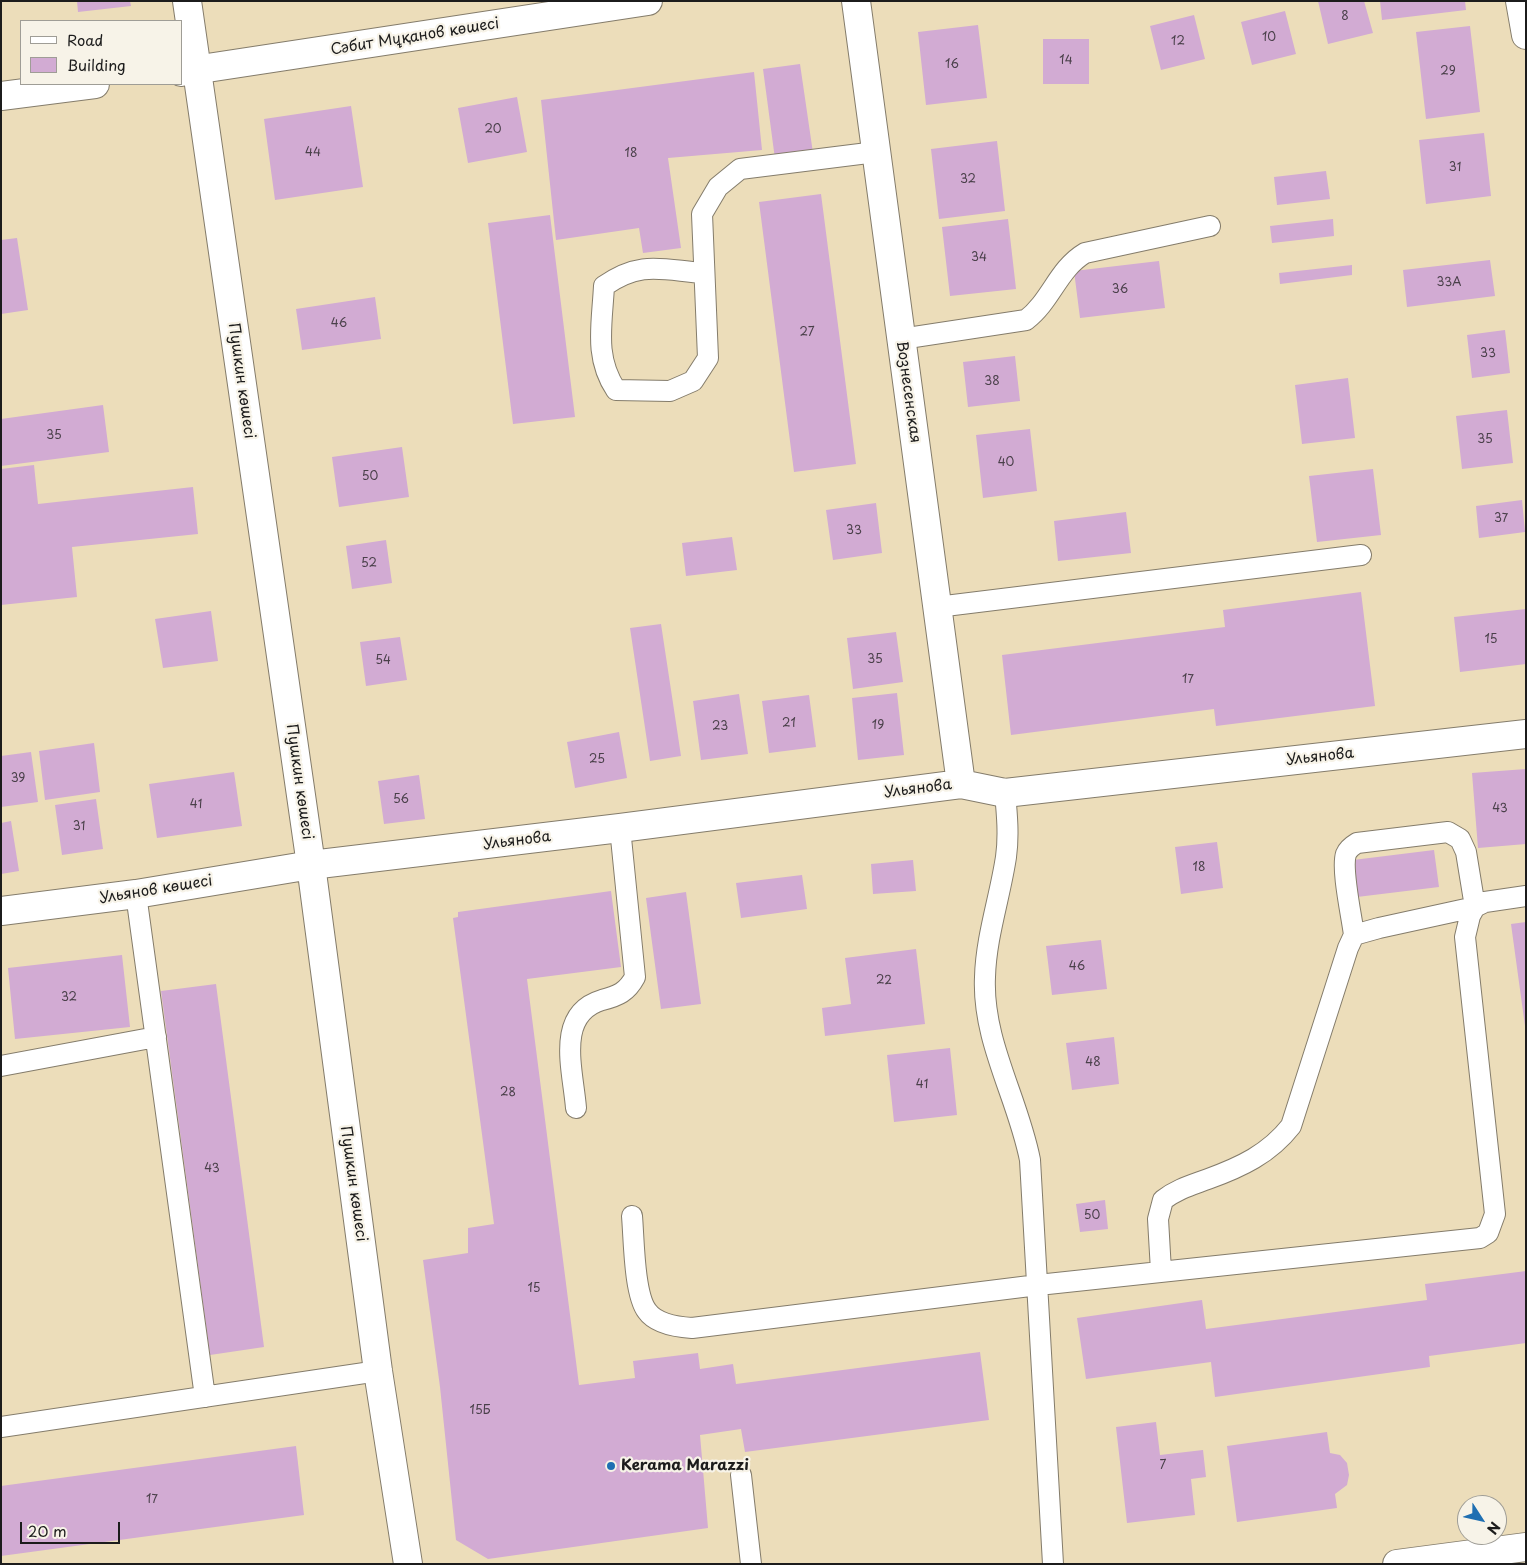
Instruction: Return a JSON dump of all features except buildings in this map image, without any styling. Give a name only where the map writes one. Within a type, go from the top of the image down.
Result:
[{"type":"street","name":"Пушкин көшесі","points":[[187,1],[189,71],[311,865],[378,1371],[408,1564]]},
{"type":"street","name":"Сәбит Мұқанов көшесі","points":[[189,71],[648,1]]},
{"type":"street","name":"Вознесенская","points":[[856,1],[961,784]]},
{"type":"street","points":[[1520,1],[1526,35]]},
{"type":"street","points":[[1,96],[87,85]]},
{"type":"street","name":"Ульянова","points":[[311,865],[961,784],[1005,793],[1526,734]]},
{"type":"street","name":"Ульянов көшесі","points":[[1,911],[136,894],[311,865]]},
{"type":"street","points":[[1397,1564],[1526,1548]]},
{"type":"lane","points":[[704,273],[641,268],[619,276],[604,286],[601,355],[606,375],[616,390],[670,391],[693,381],[708,358],[702,214],[718,187],[740,169],[876,152]]},
{"type":"lane","points":[[901,339],[1026,320],[1048,299],[1063,271],[1074,260],[1086,253],[1210,226]]},
{"type":"lane","points":[[937,607],[1361,555]]},
{"type":"lane","points":[[1005,793],[1008,825],[1006,855],[984,977],[991,1035],[1017,1108],[1030,1160],[1053,1564]]},
{"type":"lane","points":[[576,1108],[570,1035],[573,1022],[588,1004],[620,995],[629,987],[634,977],[620,828]]},
{"type":"lane","points":[[632,1216],[640,1295],[647,1311],[661,1321],[676,1326],[692,1328],[1038,1285],[1161,1271],[1462,1242],[1480,1238],[1488,1233],[1495,1214],[1465,937],[1468,921],[1475,907],[1464,845],[1454,834],[1448,832],[1357,843],[1347,852],[1345,860],[1354,935],[1348,948],[1291,1126],[1273,1146],[1249,1162],[1179,1189],[1163,1200],[1158,1219],[1161,1271]]},
{"type":"lane","points":[[136,894],[205,1397]]},
{"type":"lane","points":[[1354,935],[1475,907],[1485,902],[1526,896]]},
{"type":"lane","points":[[1,1066],[156,1036]]},
{"type":"lane","points":[[1,1427],[378,1371]]},
{"type":"lane","points":[[741,1475],[751,1564]]},
{"type":"place","name":"Kerama Marazzi","points":[[611,1466]]}]
